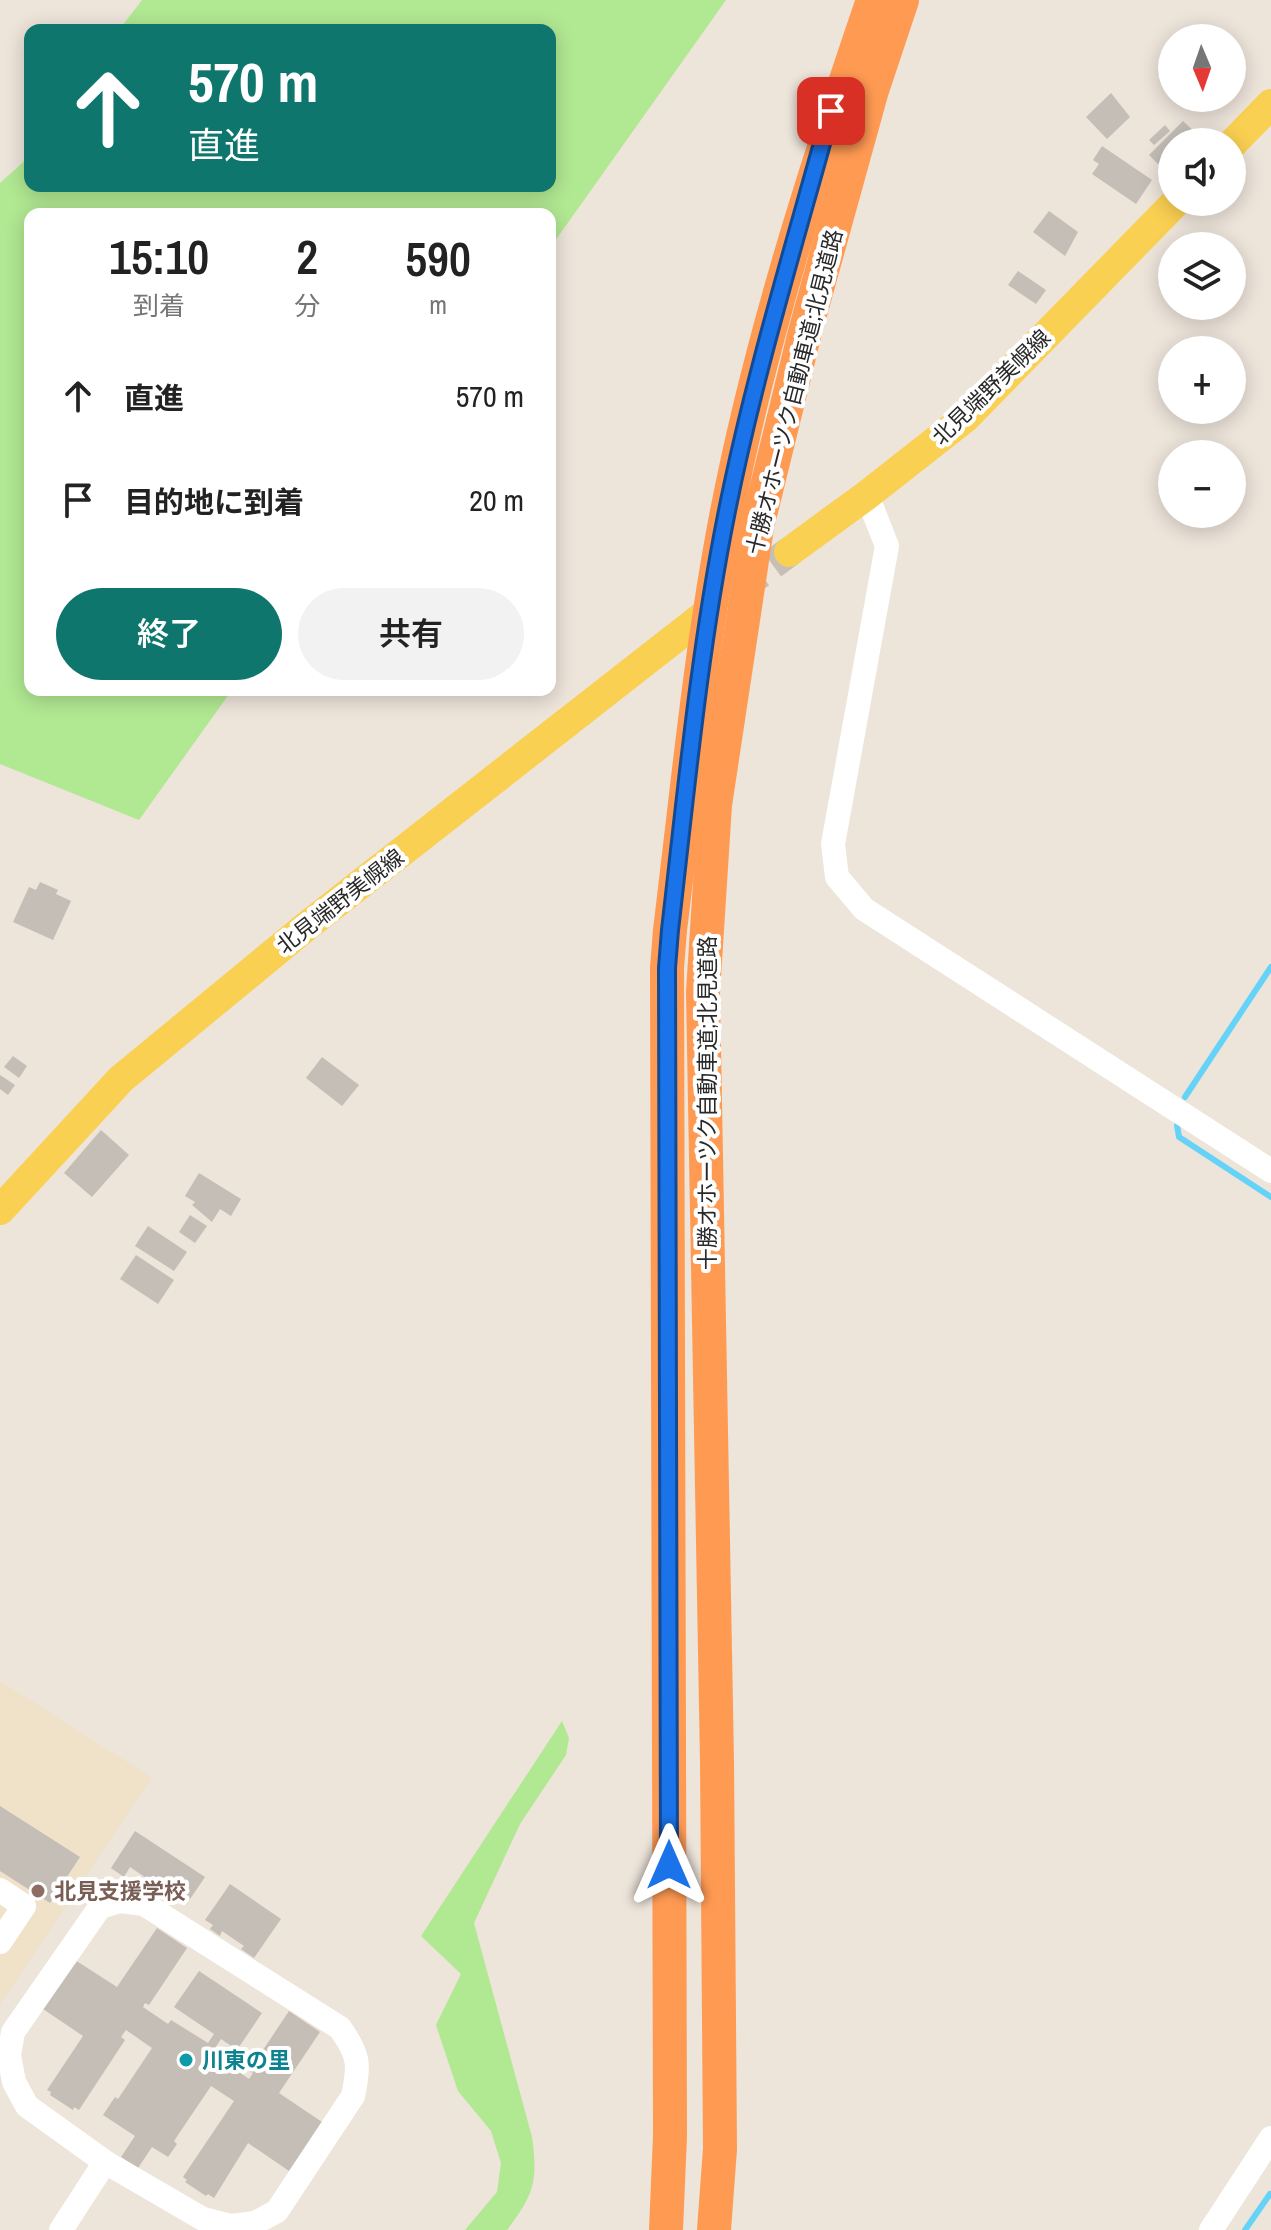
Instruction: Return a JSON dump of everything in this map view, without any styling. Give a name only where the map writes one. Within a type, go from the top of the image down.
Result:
[{"type":"highway","points":[[816,167],[861,0]]},
{"type":"highway","name":"十勝オホーツク自動車道;北見道路","points":[[666,2230],[670,2136],[668,955],[700,680],[726,517],[769,328],[816,167],[873,0]]},
{"type":"highway","name":"十勝オホーツク自動車道;北見道路","points":[[714,2230],[720,2149],[717,1761],[703,992],[715,805],[757,527],[805,332],[872,90],[902,0]]},
{"type":"main road","points":[[1246,130],[1271,104]]},
{"type":"main road","name":"北見端野美幌線","points":[[789,552],[965,418],[1162,216]]},
{"type":"main road","name":"北見端野美幌線","points":[[0,1210],[121,1079],[308,925],[702,617]]},
{"type":"street","points":[[867,495],[887,546],[833,844],[837,877],[864,909],[1271,1171]]},
{"type":"street","points":[[0,1890],[24,1906],[0,1942]]},
{"type":"street","points":[[120,1901],[144,1904],[340,2028],[355,2049],[358,2074],[353,2096],[277,2211],[255,2223],[231,2226],[203,2219],[105,2162],[27,2106],[14,2082],[9,2055],[13,2032],[100,1907],[120,1901]]},
{"type":"street","points":[[1211,2230],[1271,2138]]},
{"type":"street","points":[[61,2230],[105,2162]]},
{"type":"shaded area","name":"北見支援学校","points":[[0,1681],[152,1778],[0,2004]]},
{"type":"green space","points":[[142,0],[726,0],[556,240],[556,208],[24,208],[24,696],[228,696],[139,820],[0,764],[0,183],[24,161],[24,192],[556,192],[556,24],[124,24]]},
{"type":"green space","points":[[562,1721],[569,1738],[566,1755],[520,1824],[474,1923],[532,2137],[534,2177],[523,2207],[507,2230],[465,2230],[497,2192],[501,2163],[491,2131],[458,2091],[436,2025],[461,1974],[421,1936]]},
{"type":"building","points":[[1111,93],[1130,117],[1107,139],[1086,117]]},
{"type":"building","points":[[1183,121],[1190,128],[1176,128]]},
{"type":"building","points":[[1158,132],[1158,142],[1154,145],[1149,140]]},
{"type":"building","points":[[1102,146],[1152,180],[1136,204],[1092,174],[1099,164],[1093,160]]},
{"type":"building","points":[[1158,146],[1158,164],[1149,155]]},
{"type":"building","points":[[1049,211],[1078,232],[1065,256],[1033,232]]},
{"type":"building","points":[[1018,271],[1046,290],[1036,304],[1008,285]]},
{"type":"building","points":[[40,882],[58,890],[56,894],[71,901],[53,940],[13,922],[29,887],[36,890]]},
{"type":"building","points":[[13,1056],[27,1066],[19,1078],[4,1067]]},
{"type":"building","points":[[322,1057],[359,1085],[342,1106],[306,1078]]},
{"type":"building","points":[[0,1075],[15,1085],[8,1095],[0,1089]]},
{"type":"building","points":[[101,1130],[129,1155],[92,1197],[64,1173]]},
{"type":"building","points":[[199,1173],[241,1199],[231,1216],[220,1209],[212,1222],[192,1205],[195,1202],[185,1196]]},
{"type":"building","points":[[190,1215],[207,1226],[195,1243],[179,1232]]},
{"type":"building","points":[[148,1226],[187,1252],[174,1271],[135,1246]]},
{"type":"building","points":[[136,1255],[174,1280],[158,1304],[120,1279]]},
{"type":"building","points":[[0,1806],[80,1857],[50,1903],[0,1871]]},
{"type":"building","points":[[135,1831],[205,1877],[186,1905],[130,1867],[124,1877],[111,1868]]},
{"type":"building","points":[[230,1884],[281,1919],[254,1958],[241,1949],[244,1946],[222,1931],[220,1936],[210,1929],[213,1925],[205,1920]]},
{"type":"building","name":"川東の里","points":[[157,1928],[187,1948],[149,2005],[145,2003],[143,2007],[168,2024],[171,2020],[208,2043],[214,2034],[174,2007],[199,1971],[262,2013],[237,2050],[221,2039],[215,2048],[229,2058],[226,2063],[249,2079],[253,2073],[249,2071],[289,2011],[320,2032],[279,2093],[322,2122],[289,2171],[248,2143],[214,2198],[185,2182],[187,2180],[183,2177],[234,2101],[211,2086],[174,2141],[177,2144],[168,2157],[152,2147],[138,2168],[121,2157],[135,2136],[103,2115],[115,2097],[118,2099],[152,2048],[126,2030],[121,2037],[125,2040],[79,2110],[74,2107],[73,2110],[47,2090],[83,2036],[43,2009],[75,1960],[117,1987]]},
{"type":"waterway","points":[[1185,1097],[1271,967]]},
{"type":"waterway","points":[[1177,1125],[1179,1137],[1271,1197]]},
{"type":"waterway","points":[[1245,2230],[1270,2194]]},
{"type":"tunnel","points":[[736,591],[789,552]]},
{"type":"place","name":"北見支援学校","points":[[38,1891]]},
{"type":"place","name":"川東の里","points":[[186,2060]]},
{"type":"route","points":[[669,1865],[667,968],[670,930],[700,680],[726,517],[769,328],[831,111]]}]
